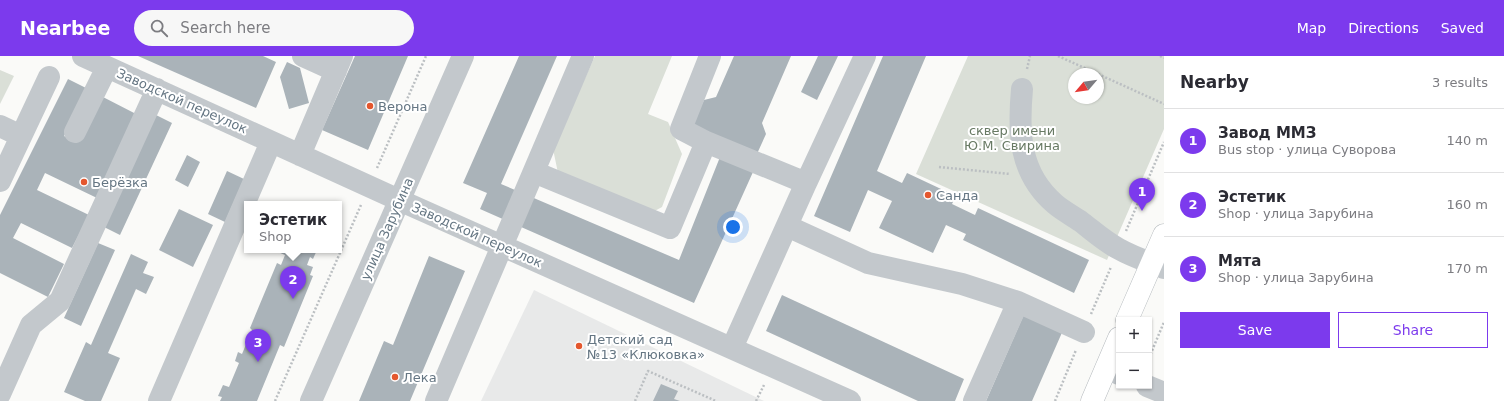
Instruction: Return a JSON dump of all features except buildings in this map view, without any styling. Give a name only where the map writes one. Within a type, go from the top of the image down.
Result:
[{"type":"main road","points":[[1129,317],[1158,266],[1164,235]]},
{"type":"main road","points":[[1092,401],[1112,371],[1116,352]]},
{"type":"street","name":"Заводской переулок","points":[[84,56],[399,200],[850,401]]},
{"type":"street","points":[[300,155],[339,63],[303,56]]},
{"type":"street","name":"улица Зарубина","points":[[310,401],[463,56]]},
{"type":"street","points":[[436,401],[583,56]]},
{"type":"street","points":[[710,56],[681,130],[706,142],[806,183]]},
{"type":"street","points":[[732,348],[865,56]]},
{"type":"street","points":[[75,132],[107,67]]},
{"type":"street","points":[[0,181],[49,77]]},
{"type":"street","points":[[16,401],[2,385],[31,325],[60,301],[157,89]]},
{"type":"street","points":[[1022,89],[1019,118],[1020,138],[1025,159],[1032,176],[1055,204],[1119,249],[1158,266]]},
{"type":"street","points":[[0,126],[21,136]]},
{"type":"street","points":[[246,201],[272,142]]},
{"type":"street","points":[[534,172],[670,228],[706,142]]},
{"type":"street","points":[[159,401],[244,206]]},
{"type":"street","points":[[787,226],[868,263],[962,284],[1018,302],[1084,332]]},
{"type":"street","points":[[974,401],[1018,302]]},
{"type":"street","points":[[1152,388],[1164,393]]},
{"type":"path","points":[[342,248],[426,56]]},
{"type":"path","points":[[1058,56],[1085,68]]},
{"type":"path","points":[[1160,56],[1164,58]]},
{"type":"path","points":[[1104,77],[1164,104]]},
{"type":"path","points":[[1055,401],[1164,142]]},
{"type":"path","points":[[939,167],[1032,176]]},
{"type":"path","points":[[275,401],[340,253]]},
{"type":"path","points":[[1151,353],[1164,322]]},
{"type":"path","points":[[635,401],[648,371],[716,401]]},
{"type":"shaded area","name":"Детский сад №13 «Клюковка»","points":[[534,290],[764,401],[481,401]]},
{"type":"green space","points":[[595,56],[672,56],[648,114],[668,122],[682,154],[662,207],[651,213],[558,173],[553,149]]},
{"type":"green space","name":"сквер имени Ю.М. Свирина","points":[[968,56],[1164,56],[1164,129],[1107,260],[916,174]]},
{"type":"green space","points":[[0,70],[14,76],[0,104]]},
{"type":"place","name":"Верона","points":[[370,106]]},
{"type":"place","name":"Берёзка","points":[[84,182]]},
{"type":"place","name":"Санда","points":[[928,195]]},
{"type":"place","name":"Завод ММЗ","points":[[1142,211]]},
{"type":"place","name":"Эстетик","points":[[293,299]]},
{"type":"place","name":"Детский сад №13 «Клюковка»","points":[[579,346]]},
{"type":"place","name":"Мята","points":[[258,362]]},
{"type":"place","name":"Лека","points":[[395,377]]}]
